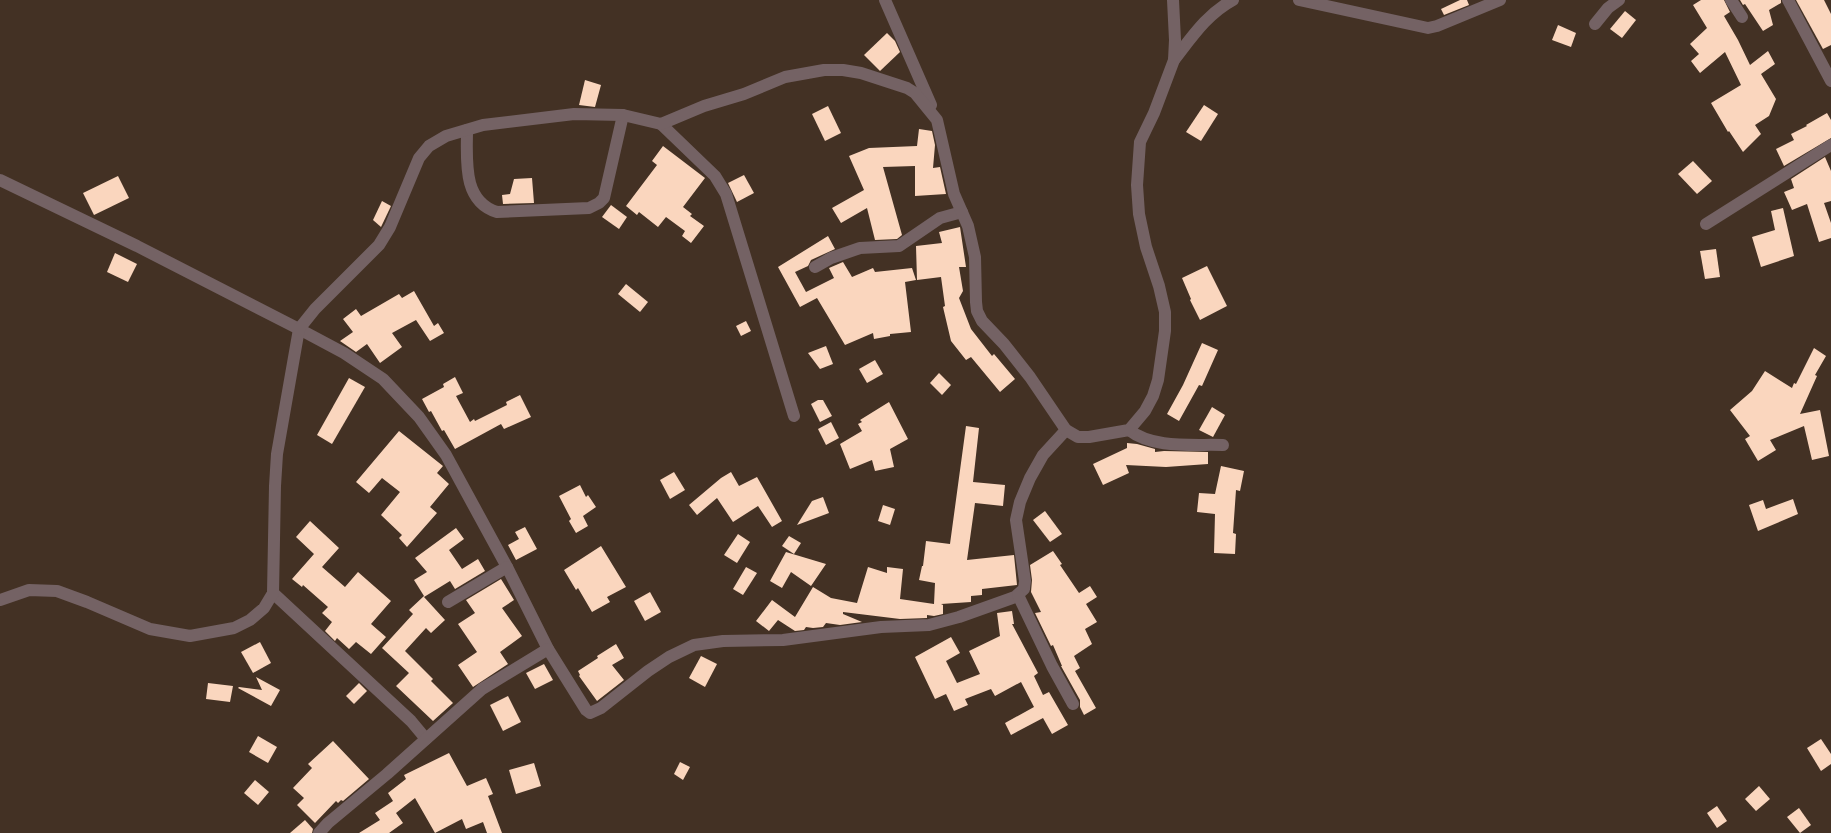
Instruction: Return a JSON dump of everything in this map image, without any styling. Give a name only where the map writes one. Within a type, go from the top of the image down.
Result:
[{"type":"street","points":[[885,0],[937,120],[954,194],[968,226],[975,257],[978,311],[982,321],[1004,344],[1030,377],[1066,430],[1078,437],[1089,437],[1129,430],[1145,411],[1153,396],[1158,380],[1165,331],[1165,312],[1159,286],[1146,247],[1139,214],[1137,185],[1140,142],[1154,113],[1174,60],[1205,21],[1220,7],[1233,0]]},
{"type":"street","points":[[1173,0],[1175,40],[1174,60]]},
{"type":"street","points":[[1299,0],[1428,28],[1437,26],[1500,0]]},
{"type":"street","points":[[1595,24],[1616,0]]},
{"type":"street","points":[[1730,0],[1742,17]]},
{"type":"street","points":[[1788,0],[1831,81]]},
{"type":"street","points":[[661,124],[704,106],[744,94],[785,77],[806,72],[830,70],[843,70],[861,73],[907,88],[919,98],[937,120]]},
{"type":"street","points":[[0,600],[30,590],[57,591],[150,629],[190,636],[234,628],[250,620],[264,608],[274,593],[275,486],[278,454],[300,329],[315,309],[379,246],[390,227],[419,158],[429,146],[446,136],[483,125],[574,114],[623,115],[661,124],[715,176],[726,194],[794,416]]},
{"type":"street","points":[[467,130],[467,170],[472,191],[476,198],[489,210],[497,212],[589,208],[599,203],[604,198],[623,115]]},
{"type":"street","points":[[1706,224],[1831,145]]},
{"type":"street","points":[[0,180],[137,246],[300,329],[344,353],[388,384],[419,417],[446,455],[507,567],[548,649],[586,710],[592,712],[601,708],[648,670],[669,657],[694,645],[723,641],[783,640],[881,627],[929,625],[959,617],[1018,595],[1024,589],[1025,581],[1016,520],[1020,502],[1030,478],[1043,455],[1066,430]]},
{"type":"street","points":[[815,267],[831,258],[860,248],[899,246],[940,218],[962,212]]},
{"type":"street","points":[[1129,430],[1136,436],[1160,442],[1223,445]]},
{"type":"street","points":[[448,602],[507,567]]},
{"type":"street","points":[[274,593],[406,715],[426,739]]},
{"type":"street","points":[[1018,595],[1052,666],[1073,704]]},
{"type":"street","points":[[319,833],[328,823],[387,774],[482,690],[548,649]]},
{"type":"building","points":[[1460,0],[1467,0],[1469,5],[1444,15],[1441,9]]},
{"type":"building","points":[[1701,0],[1724,0],[1730,12],[1724,16],[1750,65],[1768,51],[1775,64],[1761,74],[1776,99],[1769,116],[1755,125],[1761,134],[1743,152],[1729,131],[1728,132],[1711,103],[1741,85],[1725,52],[1700,73],[1691,61],[1699,54],[1690,44],[1707,28],[1693,5]]},
{"type":"building","points":[[1740,0],[1781,0],[1781,3],[1769,10],[1773,25],[1763,31],[1745,4],[1743,5]]},
{"type":"building","points":[[1796,0],[1824,0],[1831,14],[1831,45],[1823,49]]},
{"type":"building","points":[[1625,11],[1636,20],[1622,38],[1610,29]]},
{"type":"building","points":[[1558,25],[1576,33],[1571,47],[1552,40]]},
{"type":"building","points":[[887,33],[895,41],[900,52],[880,71],[864,55]]},
{"type":"building","points":[[585,80],[601,85],[595,107],[579,105]]},
{"type":"building","points":[[1204,105],[1218,114],[1201,141],[1186,132]]},
{"type":"building","points":[[828,106],[841,133],[825,141],[812,114]]},
{"type":"building","points":[[1827,113],[1831,120],[1831,138],[1784,166],[1776,149],[1794,140],[1791,134]]},
{"type":"building","points":[[919,129],[932,131],[935,145],[933,168],[940,167],[946,194],[915,196],[915,166],[883,167],[902,235],[897,239],[875,240],[867,208],[841,223],[832,208],[864,190],[849,156],[869,148],[917,146]]},
{"type":"building","points":[[663,146],[705,178],[683,207],[692,214],[690,216],[704,226],[691,243],[682,236],[685,231],[666,217],[658,227],[639,212],[637,215],[626,206],[657,165],[652,161]]},
{"type":"building","points":[[1825,157],[1831,171],[1831,201],[1824,203],[1831,223],[1831,238],[1819,242],[1807,204],[1792,210],[1784,192],[1794,188],[1791,179]]},
{"type":"building","points":[[1693,161],[1712,181],[1697,194],[1678,174]]},
{"type":"building","points":[[744,175],[754,193],[737,202],[728,183]]},
{"type":"building","points":[[118,176],[129,198],[94,215],[83,193]]},
{"type":"building","points":[[532,178],[534,203],[503,204],[502,195],[510,194],[514,179]]},
{"type":"building","points":[[382,201],[391,206],[381,227],[373,220]]},
{"type":"building","points":[[611,205],[627,217],[619,229],[602,217]]},
{"type":"building","points":[[1783,208],[1794,256],[1761,267],[1752,237],[1775,230],[1771,211]]},
{"type":"building","points":[[960,227],[966,267],[959,267],[963,291],[959,298],[971,329],[992,356],[994,354],[1015,379],[1000,392],[971,357],[966,360],[951,341],[943,307],[945,306],[941,277],[917,280],[916,246],[942,243],[939,232]]},
{"type":"building","points":[[828,236],[835,249],[811,260],[808,266],[795,272],[806,292],[834,278],[829,268],[843,262],[852,277],[873,268],[875,272],[912,268],[916,280],[905,282],[911,332],[890,334],[890,336],[874,339],[873,333],[845,345],[817,298],[800,307],[778,267]]},
{"type":"building","points":[[1716,249],[1720,277],[1705,279],[1700,251]]},
{"type":"building","points":[[115,253],[137,264],[128,282],[107,272]]},
{"type":"building","points":[[1207,266],[1227,306],[1200,320],[1190,300],[1191,299],[1182,278]]},
{"type":"building","points":[[626,284],[648,302],[640,312],[618,294]]},
{"type":"building","points":[[414,291],[434,326],[438,323],[444,333],[430,341],[416,320],[392,333],[402,347],[380,363],[367,344],[356,352],[340,341],[353,332],[343,319],[356,309],[361,316],[399,294],[402,298]]},
{"type":"building","points":[[746,321],[751,331],[741,336],[736,326]]},
{"type":"building","points":[[1202,343],[1218,350],[1202,386],[1199,385],[1179,421],[1167,414],[1183,385]]},
{"type":"building","points":[[826,346],[833,364],[820,369],[808,353]]},
{"type":"building","points":[[1814,348],[1826,356],[1815,375],[1817,376],[1800,414],[1820,410],[1829,456],[1812,460],[1804,426],[1770,440],[1776,450],[1758,461],[1745,439],[1750,436],[1730,410],[1752,391],[1765,371],[1792,388],[1794,383],[1796,384]]},
{"type":"building","points":[[875,360],[883,374],[867,383],[859,369]]},
{"type":"building","points":[[939,373],[951,385],[942,395],[930,383]]},
{"type":"building","points":[[455,377],[463,393],[456,396],[470,422],[507,405],[506,402],[520,395],[531,417],[504,429],[501,424],[455,449],[444,430],[442,431],[431,411],[429,412],[422,399],[444,387],[443,384]]},
{"type":"building","points":[[349,378],[365,387],[332,444],[317,435]]},
{"type":"building","points":[[818,400],[823,400],[832,416],[820,422],[811,404]]},
{"type":"building","points":[[889,402],[908,439],[890,449],[894,467],[875,471],[872,460],[850,469],[840,444],[862,431],[858,424],[862,422],[860,420]]},
{"type":"building","points":[[1212,407],[1225,415],[1213,437],[1199,430]]},
{"type":"building","points":[[831,422],[839,438],[826,445],[818,429]]},
{"type":"building","points":[[966,426],[979,428],[973,482],[1005,485],[1003,506],[975,503],[967,560],[1014,555],[1017,585],[982,589],[982,595],[971,596],[971,602],[941,604],[943,605],[943,614],[934,616],[927,615],[927,618],[900,619],[843,612],[843,614],[862,622],[840,625],[826,623],[823,627],[806,627],[804,630],[795,631],[778,620],[769,631],[756,621],[772,600],[795,617],[813,587],[831,598],[857,603],[868,567],[887,573],[887,567],[903,569],[900,599],[934,604],[935,583],[919,580],[923,566],[926,541],[950,544]]},
{"type":"building","points":[[399,431],[443,466],[437,473],[449,484],[430,507],[437,513],[407,547],[399,538],[402,535],[381,515],[400,492],[382,478],[369,493],[356,482]]},
{"type":"building","points":[[1127,443],[1155,449],[1155,452],[1208,452],[1208,464],[1166,467],[1126,465],[1129,473],[1103,485],[1093,464],[1127,448]]},
{"type":"building","points":[[1221,466],[1244,471],[1240,491],[1236,490],[1233,533],[1236,534],[1235,554],[1214,553],[1215,514],[1197,512],[1199,493],[1215,494]]},
{"type":"building","points":[[674,472],[685,490],[670,499],[660,480]]},
{"type":"building","points":[[731,472],[739,486],[757,477],[782,521],[772,527],[758,506],[733,522],[717,498],[697,515],[689,505],[721,478]]},
{"type":"building","points":[[580,485],[586,497],[588,495],[596,507],[583,516],[588,526],[576,533],[569,521],[571,519],[559,496]]},
{"type":"building","points":[[823,497],[829,513],[797,525],[812,501]]},
{"type":"building","points":[[1793,499],[1798,514],[1758,531],[1749,505],[1763,500],[1766,509]]},
{"type":"building","points":[[883,505],[895,509],[890,525],[878,521]]},
{"type":"building","points":[[1045,511],[1062,534],[1050,542],[1033,520]]},
{"type":"building","points":[[310,521],[339,548],[322,567],[345,587],[358,572],[391,601],[371,624],[386,637],[371,654],[356,642],[349,649],[337,638],[335,641],[325,631],[332,622],[322,613],[328,607],[303,585],[302,587],[292,579],[314,554],[296,537]]},
{"type":"building","points":[[525,527],[537,549],[516,560],[508,545],[519,539],[515,532]]},
{"type":"building","points":[[456,528],[464,539],[449,550],[462,569],[478,559],[485,571],[455,589],[450,581],[424,597],[445,620],[431,633],[426,628],[405,651],[433,679],[431,681],[453,703],[433,721],[396,686],[409,673],[382,648],[413,614],[409,610],[424,596],[414,580],[427,572],[415,558]]},
{"type":"building","points":[[738,534],[750,542],[737,563],[724,555]]},
{"type":"building","points":[[789,536],[801,543],[794,554],[782,546]]},
{"type":"building","points":[[601,546],[626,587],[607,597],[610,602],[592,612],[578,588],[576,590],[564,570]]},
{"type":"building","points":[[1053,551],[1062,564],[1060,565],[1079,593],[1090,586],[1097,597],[1086,604],[1097,622],[1085,629],[1092,644],[1074,656],[1080,668],[1075,671],[1096,708],[1084,715],[1080,707],[1080,700],[1061,666],[1053,645],[1051,646],[1035,613],[1041,612],[1031,592],[1032,580],[1030,565]]},
{"type":"building","points":[[786,552],[826,564],[811,586],[791,572],[782,588],[770,581]]},
{"type":"building","points":[[746,567],[757,573],[743,595],[733,589]]},
{"type":"building","points":[[501,579],[514,600],[502,608],[522,636],[500,652],[508,664],[473,687],[458,665],[477,652],[458,624],[475,613],[466,600]]},
{"type":"building","points":[[650,592],[661,612],[645,621],[634,601]]},
{"type":"building","points":[[1012,611],[1014,624],[1012,624],[1038,673],[1034,676],[1043,695],[1049,692],[1068,725],[1052,734],[1043,718],[1011,735],[1005,723],[1034,707],[1021,682],[995,696],[991,689],[965,699],[968,705],[954,711],[946,694],[935,699],[915,657],[951,637],[960,653],[946,661],[957,683],[980,674],[969,651],[1000,636],[997,613]]},
{"type":"building","points":[[260,642],[271,663],[253,673],[241,652]]},
{"type":"building","points":[[616,644],[624,658],[612,665],[624,680],[597,701],[579,676],[578,671],[598,658],[597,656]]},
{"type":"building","points":[[701,656],[717,664],[705,687],[689,678]]},
{"type":"building","points":[[544,664],[553,680],[535,689],[526,673]]},
{"type":"building","points":[[256,677],[280,690],[271,706],[238,688],[262,690]]},
{"type":"building","points":[[208,683],[233,686],[230,702],[206,699]]},
{"type":"building","points":[[359,683],[367,691],[354,704],[346,696]]},
{"type":"building","points":[[508,696],[521,722],[503,731],[490,705]]},
{"type":"building","points":[[258,736],[277,747],[268,763],[249,752]]},
{"type":"building","points":[[1821,739],[1831,754],[1831,764],[1821,771],[1807,748]]},
{"type":"building","points":[[333,741],[369,779],[343,801],[341,800],[338,803],[336,801],[315,823],[297,805],[304,798],[293,788],[312,768],[308,764]]},
{"type":"building","points":[[449,753],[467,786],[486,778],[493,794],[488,796],[502,833],[487,833],[483,822],[466,829],[462,819],[435,833],[415,798],[396,813],[403,823],[389,833],[359,833],[380,820],[375,813],[393,801],[388,793],[406,779],[404,775]]},
{"type":"building","points":[[680,762],[690,767],[683,780],[674,774]]},
{"type":"building","points":[[534,763],[541,786],[516,794],[509,770]]},
{"type":"building","points":[[255,780],[269,792],[258,805],[244,793]]},
{"type":"building","points":[[1759,786],[1770,799],[1756,811],[1745,799]]},
{"type":"building","points":[[1717,806],[1727,821],[1717,828],[1707,813]]},
{"type":"building","points":[[1799,808],[1811,825],[1800,833],[1787,817]]},
{"type":"building","points":[[305,820],[313,829],[312,833],[290,833]]}]
